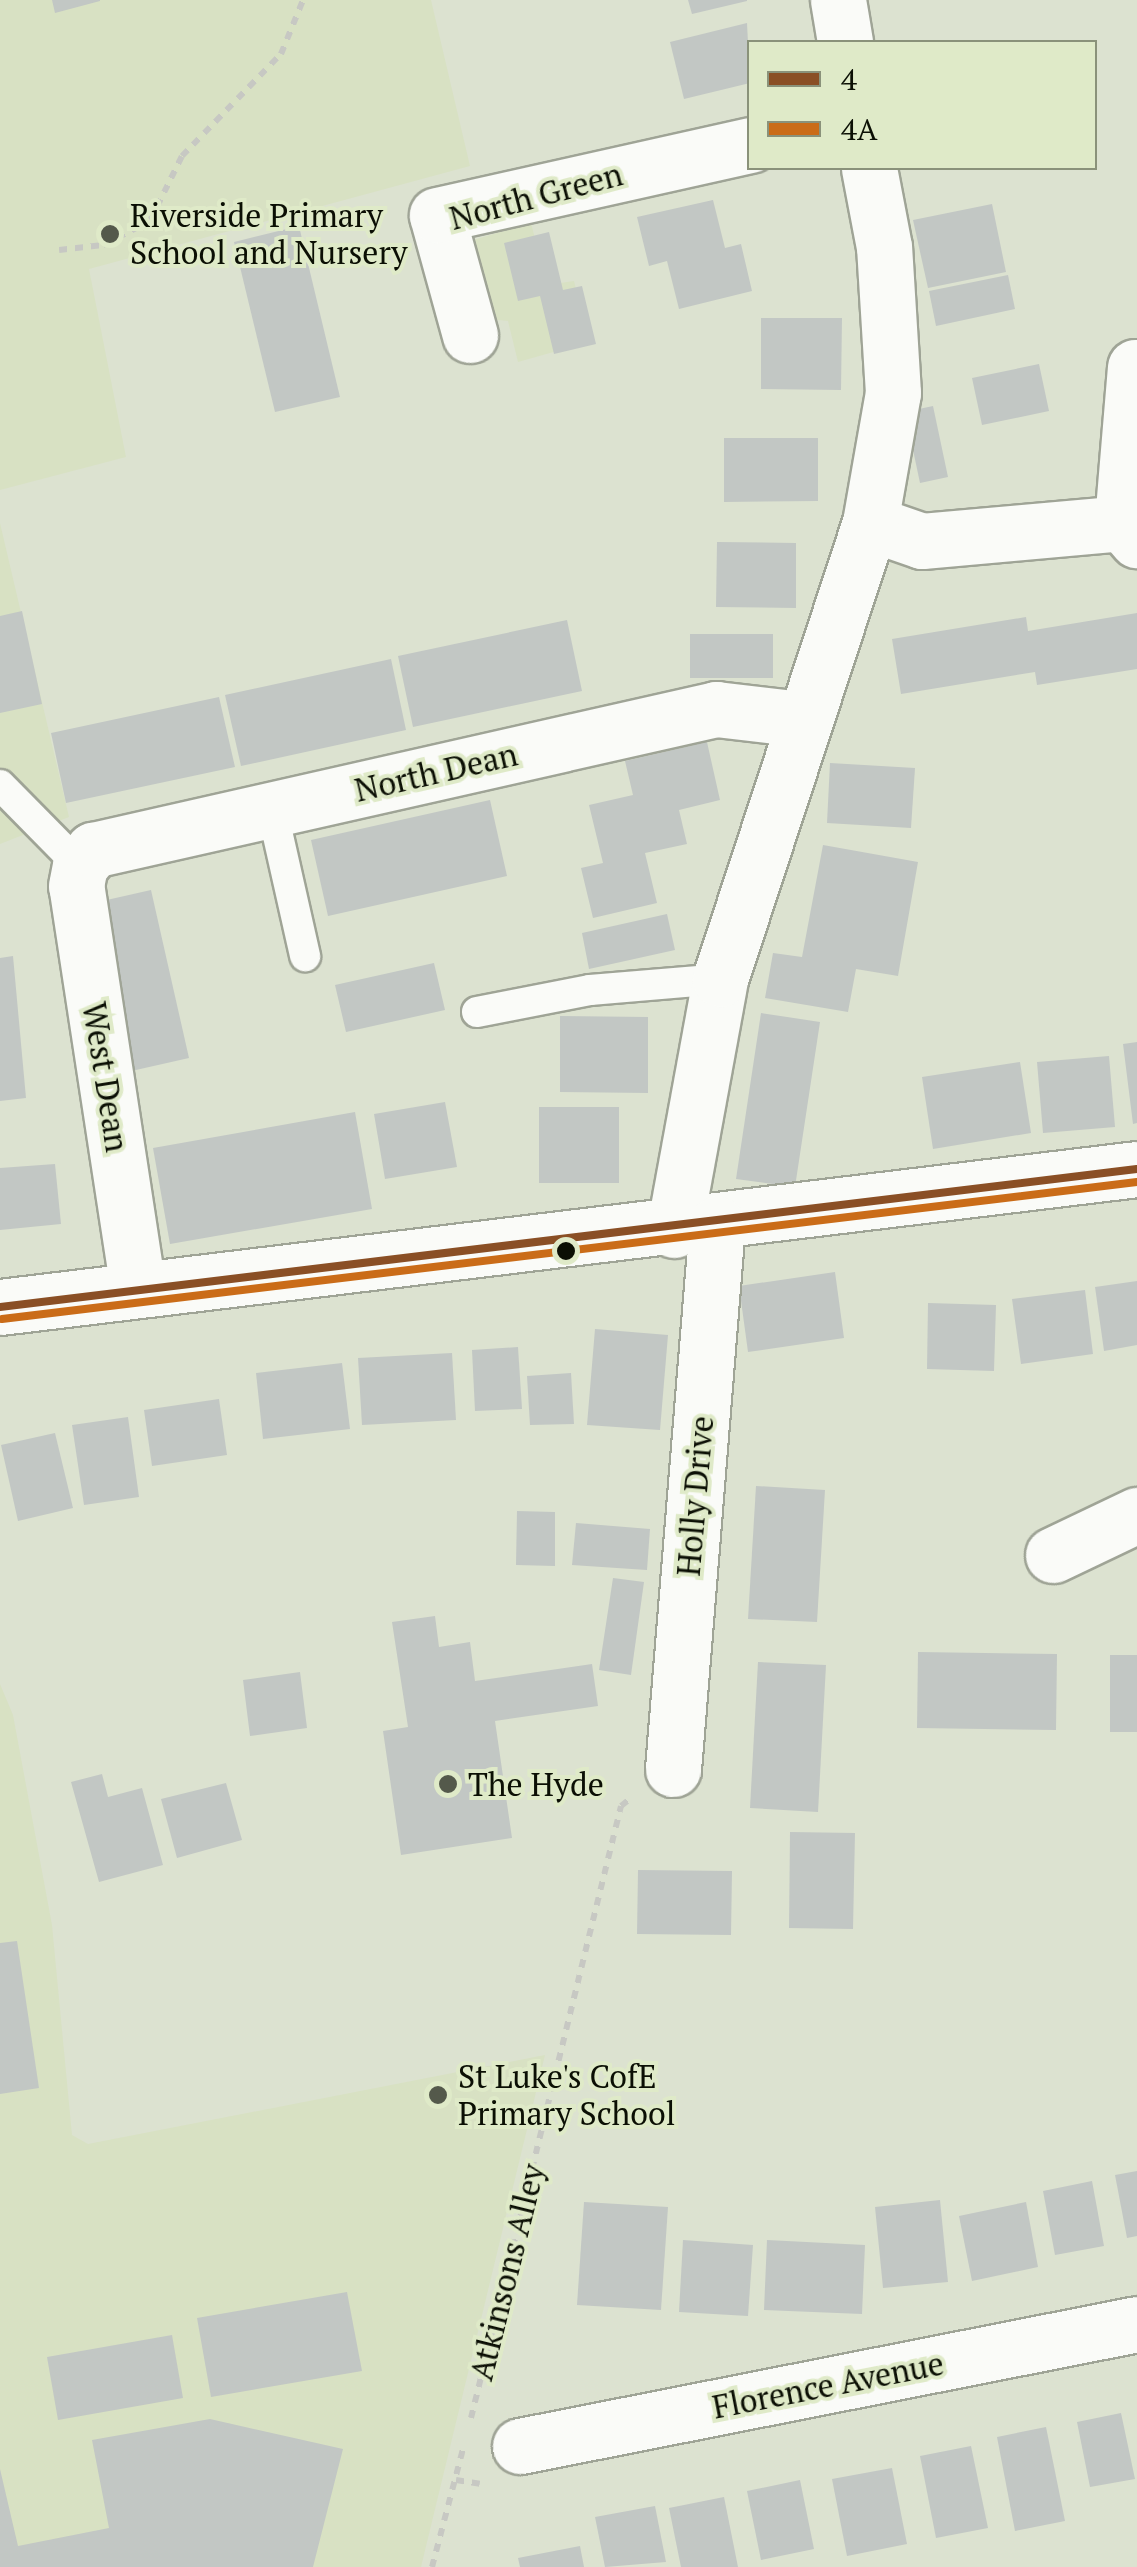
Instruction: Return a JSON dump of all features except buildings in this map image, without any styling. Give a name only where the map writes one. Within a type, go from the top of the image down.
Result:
[{"type":"street","points":[[838,0],[846,40]]},
{"type":"street","name":"North Green","points":[[470,336],[436,214],[747,146]]},
{"type":"street","name":"Holly Drive","points":[[673,1768],[695,1227],[720,979],[801,719],[870,523],[893,393],[884,247],[869,170]]},
{"type":"street","points":[[870,523],[922,541],[1130,532],[1134,367]]},
{"type":"street","name":"North Dean","points":[[80,866],[93,850],[716,709],[801,719]]},
{"type":"street","name":"West Dean","points":[[80,866],[76,886],[138,1289]]},
{"type":"street","points":[[0,1307],[695,1227],[1137,1169]]},
{"type":"street","points":[[1053,1555],[1137,1514]]},
{"type":"street","name":"Florence Avenue","points":[[520,2446],[1137,2324]]},
{"type":"lane","points":[[0,785],[80,866]]},
{"type":"lane","points":[[272,809],[304,956]]},
{"type":"lane","points":[[477,1012],[590,990],[720,979]]},
{"type":"path","points":[[59,250],[103,246],[150,221],[182,156],[281,54],[303,0]]},
{"type":"path","name":"Atkinsons Alley","points":[[470,2422],[621,1806],[673,1768]]},
{"type":"path","points":[[432,2567],[465,2442]]},
{"type":"shaded area","name":"Riverside Primary School and Nursery","points":[[0,0],[431,0],[470,166],[89,269],[126,457],[0,490]]},
{"type":"shaded area","points":[[531,223],[547,285],[574,281],[589,342],[518,362],[508,321],[489,319],[456,245]]},
{"type":"shaded area","points":[[0,523],[69,817],[0,844]]},
{"type":"shaded area","name":"St Luke's CofE Primary School","points":[[0,1684],[13,1715],[52,1925],[72,2135],[88,2144],[545,2055],[421,2567],[0,2567]]},
{"type":"transit line","name":"4","points":[[0,1307],[1137,1169]]},
{"type":"transit line","name":"4A","points":[[2,1319],[1137,1182]]},
{"type":"place","name":"Riverside Primary School and Nursery","points":[[110,234]]},
{"type":"place","name":"The Hyde","points":[[448,1784]]},
{"type":"place","name":"St Luke's CofE Primary School","points":[[438,2095]]}]
